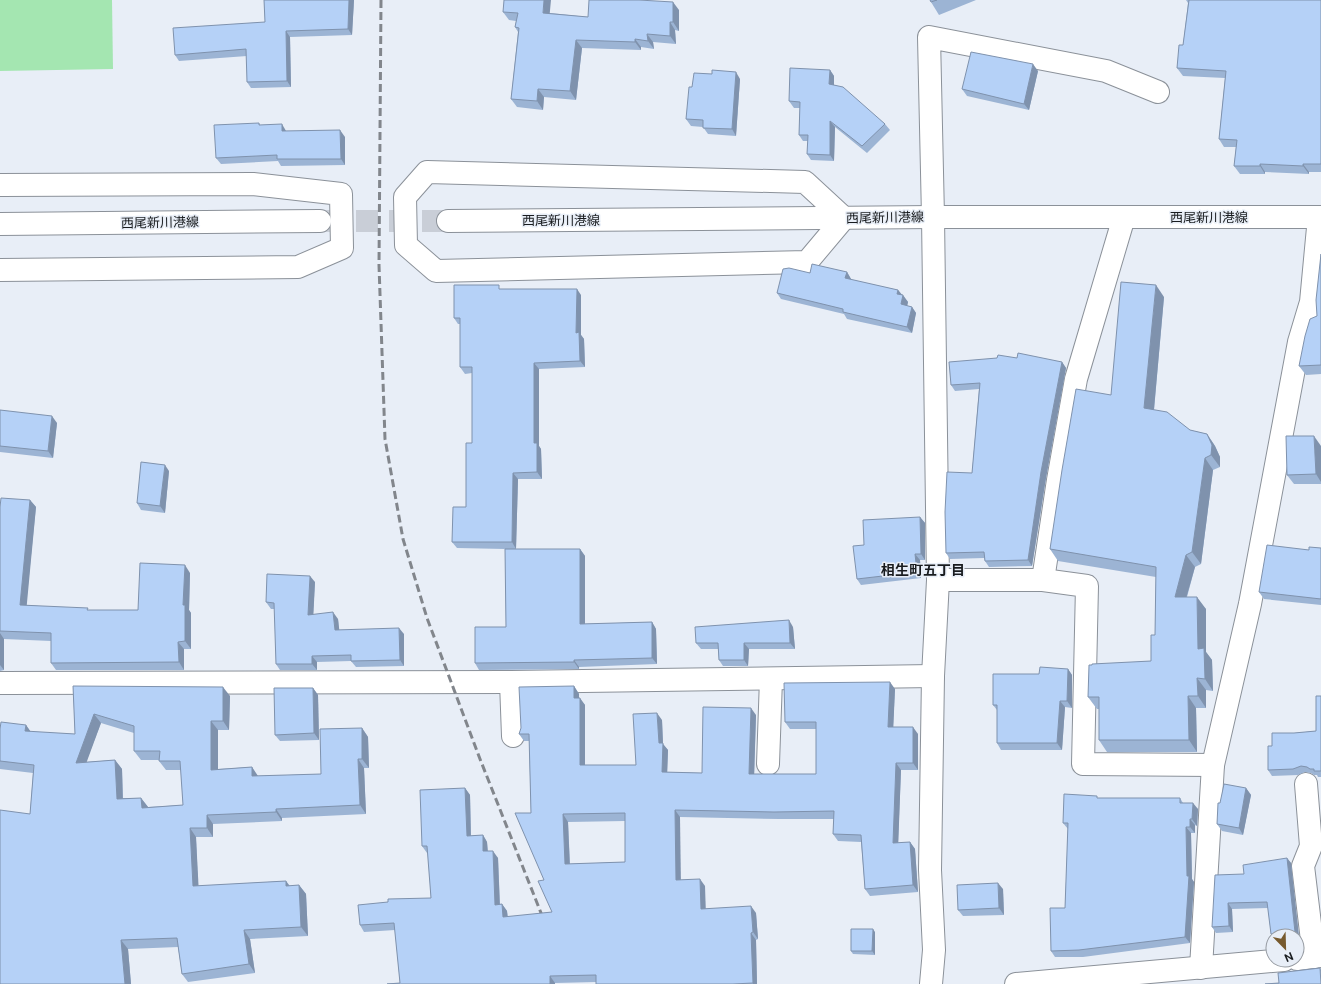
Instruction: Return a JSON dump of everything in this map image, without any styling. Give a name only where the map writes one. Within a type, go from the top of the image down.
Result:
[{"type":"street","points":[[930,984],[934,950],[930,870],[933,676],[938,580],[929,37],[1106,70],[1158,92]]},
{"type":"street","points":[[427,172],[805,182],[844,218],[807,262],[436,272],[406,245],[405,196],[427,172]]},
{"type":"street","points":[[0,185],[253,184],[341,194],[342,248],[298,267],[0,270]]},
{"type":"street","name":"西尾新川港線","points":[[448,221],[933,217],[1320,217]]},
{"type":"street","points":[[1043,580],[1058,480],[1076,379],[1124,217]]},
{"type":"street","points":[[1201,968],[1213,766],[1250,604],[1299,342],[1311,302],[1320,217]]},
{"type":"street","name":"西尾新川港線","points":[[0,224],[320,221]]},
{"type":"street","points":[[938,580],[1043,580],[1087,586],[1083,764],[1213,766]]},
{"type":"street","points":[[0,684],[511,682],[933,676]]},
{"type":"street","points":[[768,764],[771,679]]},
{"type":"street","points":[[511,682],[513,736]]},
{"type":"street","points":[[1306,784],[1311,846],[1303,866],[1311,957]]},
{"type":"street","points":[[1016,984],[1265,962]]},
{"type":"green space","points":[[0,0],[112,0],[113,69],[0,71]]},
{"type":"building","points":[[264,0],[349,0],[348,29],[286,31],[287,81],[247,82],[246,49],[175,55],[173,28],[265,22]]},
{"type":"building","points":[[504,0],[544,0],[543,13],[588,17],[589,0],[673,2],[673,22],[670,22],[670,36],[647,34],[648,41],[635,39],[635,42],[576,40],[570,91],[538,89],[537,101],[511,99],[519,28],[515,27],[518,13],[503,12]]},
{"type":"building","points":[[1189,0],[1321,0],[1321,164],[1303,164],[1303,166],[1260,164],[1260,166],[1234,166],[1237,140],[1219,139],[1226,71],[1177,68],[1179,45],[1183,45]]},
{"type":"building","points":[[971,52],[1033,64],[1024,104],[962,89]]},
{"type":"building","points":[[790,68],[830,70],[829,84],[843,87],[885,124],[862,146],[830,121],[830,155],[807,154],[808,135],[799,135],[800,102],[789,101]]},
{"type":"building","points":[[712,70],[736,72],[732,129],[703,128],[703,120],[686,119],[689,87],[692,87],[694,73],[712,74]]},
{"type":"building","points":[[259,123],[259,125],[282,124],[282,131],[340,130],[341,159],[277,159],[277,155],[216,158],[214,125]]},
{"type":"building","points":[[1321,254],[1321,365],[1299,366],[1310,319],[1317,316],[1316,300]]},
{"type":"building","points":[[812,264],[847,272],[845,278],[898,290],[897,294],[903,295],[901,304],[912,307],[907,327],[843,312],[843,309],[777,293],[783,269],[789,268],[810,273]]},
{"type":"building","points":[[1121,282],[1156,285],[1144,408],[1167,412],[1190,430],[1207,434],[1212,445],[1211,455],[1205,458],[1192,552],[1186,555],[1175,597],[1197,597],[1198,649],[1204,648],[1205,679],[1197,678],[1198,696],[1188,696],[1189,740],[1099,740],[1099,697],[1088,697],[1089,665],[1151,661],[1151,635],[1155,635],[1156,567],[1050,549],[1076,389],[1111,395]]},
{"type":"building","points":[[454,285],[499,285],[499,289],[577,289],[576,333],[579,332],[580,361],[534,363],[534,443],[537,443],[537,472],[513,473],[512,542],[452,542],[453,507],[466,507],[466,443],[472,443],[472,367],[460,367],[460,318],[454,318]]},
{"type":"building","points":[[1018,353],[1062,362],[1041,472],[1028,560],[985,561],[984,552],[946,553],[945,512],[947,472],[972,473],[980,383],[951,385],[949,362],[997,358],[998,355],[1017,358]]},
{"type":"building","points":[[0,410],[52,416],[48,451],[0,446]]},
{"type":"building","points":[[1286,436],[1314,436],[1316,474],[1287,475]]},
{"type":"building","points":[[141,462],[165,465],[160,506],[137,503]]},
{"type":"building","points":[[1,498],[30,500],[20,605],[88,608],[87,610],[138,610],[140,563],[185,565],[183,605],[185,605],[185,641],[178,642],[179,662],[51,663],[51,633],[0,631]]},
{"type":"building","points":[[920,517],[921,554],[915,554],[917,572],[857,579],[853,546],[864,545],[863,520]]},
{"type":"building","points":[[1267,545],[1309,550],[1309,547],[1321,548],[1321,599],[1259,592]]},
{"type":"building","points":[[505,549],[580,549],[580,624],[652,622],[652,658],[574,660],[574,662],[475,663],[475,627],[506,627]]},
{"type":"building","points":[[267,574],[310,576],[308,615],[333,612],[335,630],[399,628],[400,660],[351,661],[351,655],[312,656],[312,664],[276,664],[274,603],[266,602]]},
{"type":"building","points":[[789,620],[790,643],[744,643],[744,660],[719,660],[718,643],[696,643],[695,627]]},
{"type":"building","points":[[1040,667],[1068,669],[1067,701],[1060,701],[1057,743],[997,743],[997,705],[993,705],[993,674],[1039,674]]},
{"type":"building","points":[[890,682],[888,727],[913,727],[913,763],[896,763],[893,843],[910,842],[913,885],[865,889],[861,835],[833,834],[834,811],[774,812],[675,810],[676,880],[700,879],[701,909],[751,906],[753,932],[751,933],[753,983],[596,984],[596,975],[550,976],[550,984],[387,984],[400,983],[394,923],[360,925],[358,905],[388,902],[388,899],[431,898],[427,846],[422,846],[420,790],[465,788],[467,836],[483,835],[483,851],[493,851],[495,905],[502,904],[503,917],[552,912],[538,881],[544,880],[515,813],[531,813],[529,734],[519,734],[521,728],[519,687],[574,686],[574,698],[580,698],[580,765],[636,765],[633,714],[657,713],[659,743],[663,743],[662,772],[702,773],[703,707],[751,708],[749,774],[816,774],[816,722],[785,722],[784,683]],"holes":[[[625,813],[625,862],[565,864],[563,814]]]},
{"type":"building","points":[[73,686],[223,687],[223,721],[211,721],[211,770],[252,767],[252,776],[321,774],[320,729],[362,728],[362,759],[358,759],[360,805],[276,809],[276,812],[207,815],[207,828],[190,828],[193,886],[286,881],[286,886],[299,885],[301,927],[244,930],[249,964],[182,974],[177,938],[121,940],[125,984],[0,984],[0,810],[30,814],[34,765],[0,761],[1,722],[26,725],[25,731],[75,734]],"holes":[[[94,714],[134,726],[134,751],[160,751],[159,761],[180,761],[183,805],[142,808],[141,798],[117,799],[115,760],[76,763]]]},
{"type":"building","points":[[274,688],[313,688],[314,733],[275,735]]},
{"type":"building","points":[[1316,696],[1321,696],[1321,771],[1314,771],[1314,769],[1301,766],[1293,769],[1268,770],[1268,746],[1272,746],[1272,733],[1316,731]]},
{"type":"building","points":[[1224,784],[1246,788],[1239,828],[1217,824],[1218,803],[1220,803]]},
{"type":"building","points":[[1064,794],[1097,796],[1097,798],[1180,798],[1180,803],[1193,803],[1190,827],[1186,827],[1187,876],[1189,876],[1185,937],[1079,950],[1051,951],[1050,908],[1065,908],[1068,823],[1063,823]]},
{"type":"building","points":[[1287,858],[1295,928],[1270,928],[1267,902],[1228,903],[1229,926],[1212,927],[1215,875],[1244,874],[1243,865]]},
{"type":"building","points":[[998,883],[999,908],[958,910],[957,885]]},
{"type":"building","points":[[851,929],[873,929],[872,951],[851,951]]},
{"type":"building","points":[[1320,968],[1321,984],[1265,984],[1279,983],[1278,973]]},
{"type":"tunnel","points":[[323,221],[448,221]]},
{"type":"railway","points":[[381,0],[379,265],[385,439],[403,539],[427,618],[480,759],[545,923]]},
{"type":"district","name":"相生町五丁目","points":[[923,570]]}]
